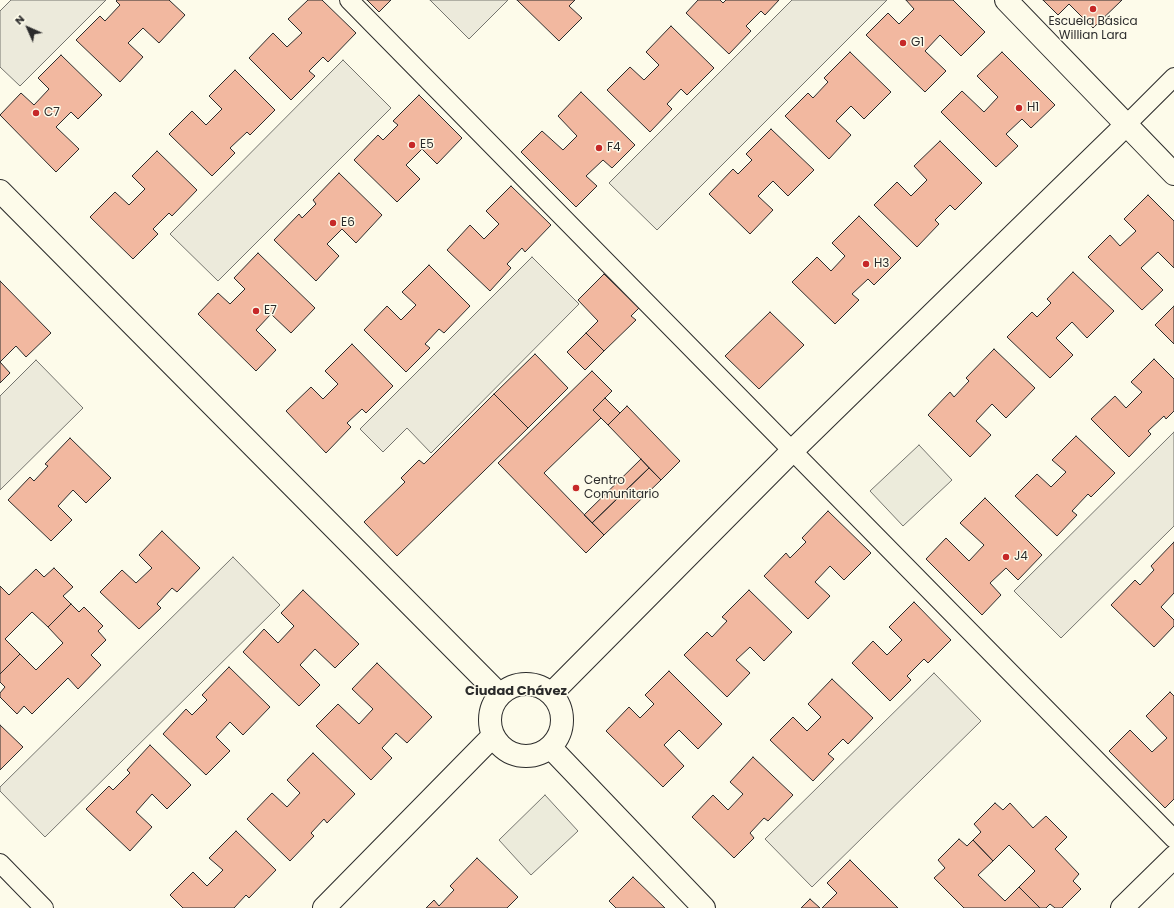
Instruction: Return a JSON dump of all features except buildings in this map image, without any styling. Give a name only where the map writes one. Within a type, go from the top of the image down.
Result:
[{"type":"street","points":[[349,0],[1174,839]]},
{"type":"street","points":[[1006,0],[1174,174]]},
{"type":"street","points":[[552,694],[793,450],[1174,77]]},
{"type":"street","points":[[0,192],[500,695]]},
{"type":"street","points":[[526,684],[540,686],[552,694],[558,701],[562,711],[563,721],[557,740],[550,748],[538,755],[525,757],[512,754],[501,747],[493,736],[490,719],[491,710],[500,695],[512,687],[526,684]]},
{"type":"street","points":[[324,908],[493,736]]},
{"type":"street","points":[[550,748],[704,908]]},
{"type":"street","points":[[1122,908],[1174,857]]},
{"type":"street","points":[[0,863],[44,908]]},
{"type":"shaded area","points":[[11,0],[106,0],[20,86],[0,67],[0,11]]},
{"type":"shaded area","points":[[430,0],[508,0],[469,39]]},
{"type":"shaded area","points":[[792,0],[887,0],[657,230],[609,183]]},
{"type":"shaded area","points":[[343,60],[391,108],[218,281],[170,234]]},
{"type":"shaded area","points":[[532,257],[579,304],[431,453],[407,428],[383,452],[360,429]]},
{"type":"shaded area","points":[[36,360],[83,408],[0,490],[0,396]]},
{"type":"shaded area","points":[[1174,432],[1174,526],[1061,638],[1014,591]]},
{"type":"shaded area","points":[[919,445],[952,480],[903,526],[870,491]]},
{"type":"shaded area","points":[[233,557],[280,605],[45,837],[0,791],[0,787]]},
{"type":"shaded area","points":[[934,673],[981,721],[812,887],[765,839]]},
{"type":"shaded area","points":[[545,795],[578,831],[531,875],[499,840]]},
{"type":"place","name":"Escuela Básica Willian Lara","points":[[1093,9]]},
{"type":"place","name":"G1","points":[[903,43]]},
{"type":"place","name":"H1","points":[[1019,108]]},
{"type":"place","name":"C7","points":[[36,113]]},
{"type":"place","name":"E5","points":[[412,145]]},
{"type":"place","name":"F4","points":[[599,148]]},
{"type":"place","name":"E6","points":[[333,223]]},
{"type":"place","name":"H3","points":[[866,264]]},
{"type":"place","name":"E7","points":[[256,311]]},
{"type":"place","name":"Centro Comunitario","points":[[576,488]]},
{"type":"place","name":"J4","points":[[1006,557]]},
{"type":"district","name":"Ciudad Chávez","points":[[516,692]]}]
